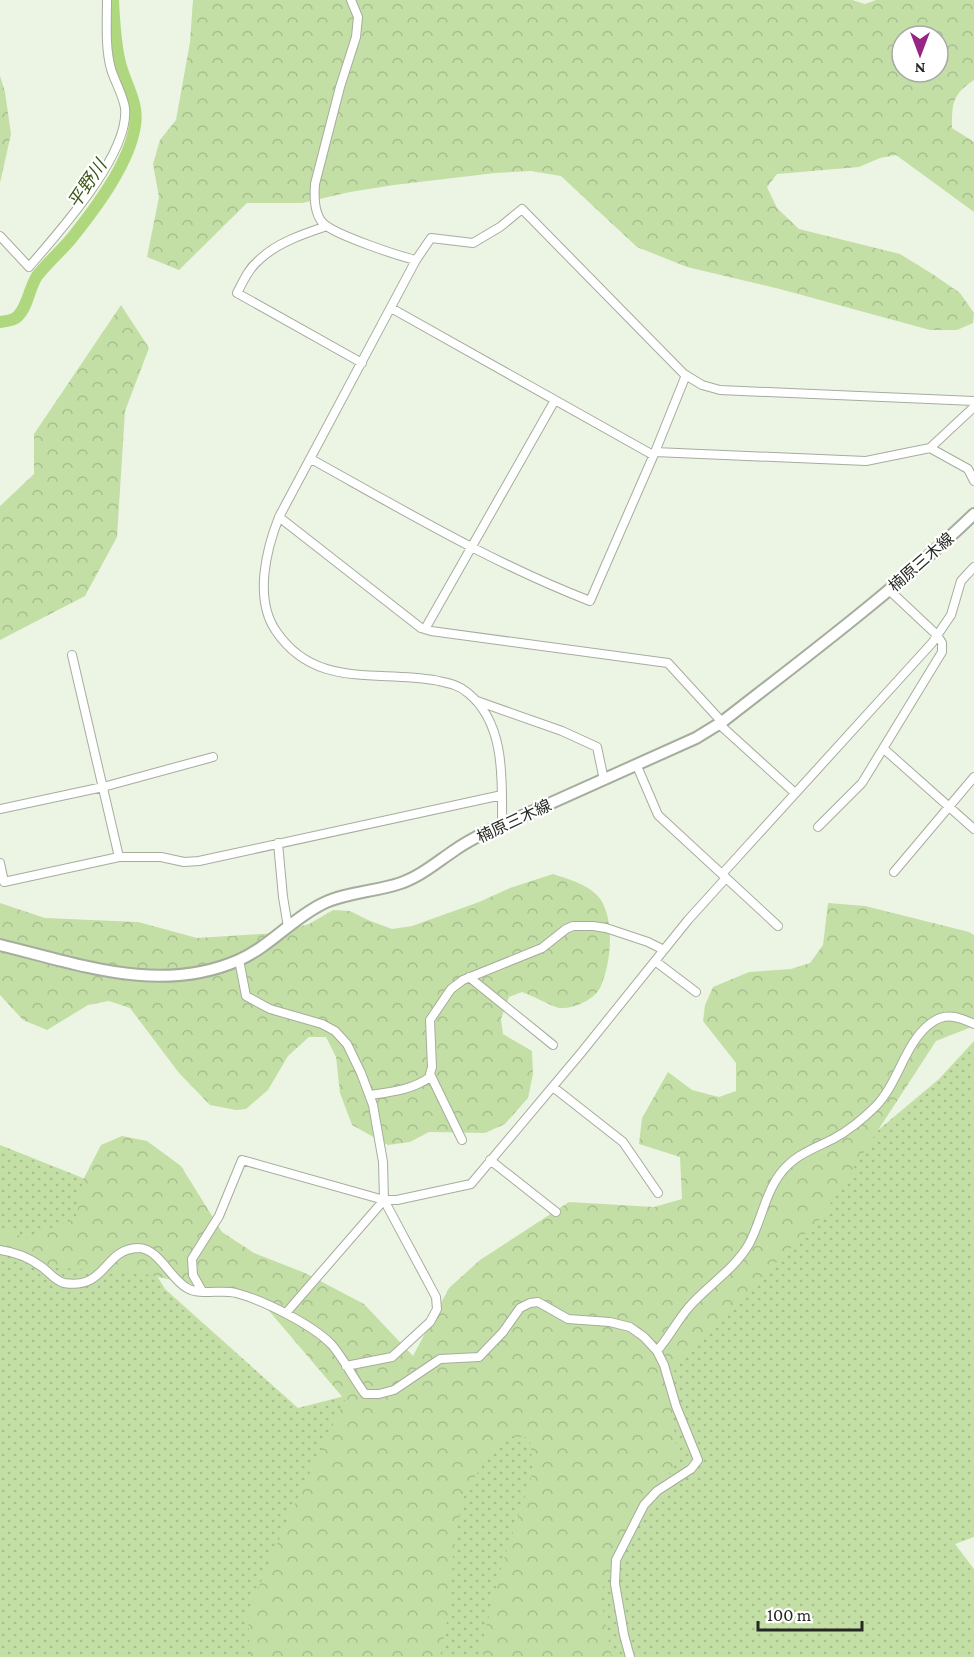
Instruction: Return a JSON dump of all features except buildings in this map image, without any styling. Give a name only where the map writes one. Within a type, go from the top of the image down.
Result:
[{"type":"main road","name":"楠原三木線","points":[[0,945],[120,975],[144,977],[187,975],[239,960],[262,947],[321,905],[337,898],[387,887],[414,878],[457,849],[502,825],[696,738],[720,723],[889,590],[974,514]]},
{"type":"street","points":[[0,236],[29,267],[95,186],[107,166],[125,120],[125,107],[108,54],[107,0]]},
{"type":"street","points":[[351,0],[358,17],[356,37],[340,87],[315,184],[316,209],[327,226],[350,237],[416,260]]},
{"type":"street","points":[[502,825],[502,795],[496,738],[489,719],[465,690],[453,684],[421,678],[361,676],[307,663],[284,644],[273,626],[264,596],[271,536],[279,517],[416,260],[431,238],[473,243],[500,227],[522,209],[686,375],[702,385],[720,390],[974,401]]},
{"type":"street","points":[[327,226],[288,241],[265,255],[250,270],[237,293],[362,363]]},
{"type":"street","points":[[391,308],[654,454],[867,461],[930,448],[974,407]]},
{"type":"street","points":[[311,459],[471,548],[590,601],[686,375]]},
{"type":"street","points":[[425,629],[555,400]]},
{"type":"street","points":[[930,448],[968,469],[974,481]]},
{"type":"street","points":[[279,517],[421,628],[668,663],[720,723],[795,793]]},
{"type":"street","points":[[202,1291],[194,1275],[192,1260],[219,1216],[242,1160],[384,1200],[397,1200],[471,1184],[724,876],[937,635],[951,615],[961,581],[974,567]]},
{"type":"street","points":[[818,827],[862,783],[942,652],[942,643],[937,635],[889,590]]},
{"type":"street","points":[[72,655],[119,857]]},
{"type":"street","points":[[475,701],[562,731],[597,747],[604,780]]},
{"type":"street","points":[[884,749],[974,829]]},
{"type":"street","points":[[0,809],[103,787],[213,757]]},
{"type":"street","points":[[637,765],[658,815],[778,926]]},
{"type":"street","points":[[894,872],[974,777]]},
{"type":"street","points":[[0,863],[4,882],[119,857],[161,857],[184,862],[199,861],[502,795]]},
{"type":"street","points":[[278,843],[288,927]]},
{"type":"street","points":[[462,1140],[430,1077],[430,1020],[451,989],[470,977],[542,948],[573,926],[606,928],[664,950]]},
{"type":"street","points":[[239,960],[246,996],[270,1009],[322,1024],[335,1031],[347,1044],[362,1073],[378,1126],[383,1162],[384,1200],[436,1297],[437,1309],[430,1322],[392,1357],[346,1366]]},
{"type":"street","points":[[656,961],[696,992]]},
{"type":"street","points":[[470,977],[553,1045]]},
{"type":"street","points":[[657,1351],[670,1337],[687,1309],[736,1262],[748,1245],[764,1213],[770,1191],[781,1173],[796,1158],[852,1126],[876,1106],[887,1093],[917,1037],[930,1023],[941,1017],[957,1016],[974,1024]]},
{"type":"street","points":[[370,1095],[420,1084],[430,1077]]},
{"type":"street","points":[[552,1087],[623,1142],[658,1193]]},
{"type":"street","points":[[490,1160],[556,1212]]},
{"type":"street","points":[[286,1313],[384,1200]]},
{"type":"street","points":[[0,1250],[12,1252],[42,1266],[62,1283],[86,1283],[127,1249],[142,1248],[156,1256],[188,1289],[235,1293],[286,1313],[317,1331],[337,1352],[365,1394],[379,1394],[394,1390],[440,1359],[478,1357],[503,1332],[520,1308],[538,1302],[568,1319],[610,1322],[630,1327],[644,1337],[657,1351],[698,1460],[691,1469],[657,1491],[644,1505],[616,1560],[615,1584],[630,1657]]},
{"type":"green space","points":[[193,0],[852,0],[865,4],[876,0],[974,0],[974,80],[957,95],[952,112],[952,128],[974,142],[974,212],[896,155],[880,158],[859,167],[777,174],[767,187],[777,208],[799,229],[900,254],[934,275],[960,293],[974,313],[973,323],[957,330],[930,330],[776,288],[687,267],[637,247],[561,176],[531,171],[394,185],[302,203],[247,203],[179,270],[147,257],[159,197],[153,164],[160,140],[176,120],[190,42]]},
{"type":"green space","points":[[0,76],[5,92],[11,134],[0,183]]},
{"type":"green space","points":[[121,305],[149,348],[125,411],[117,537],[85,596],[0,640],[0,506],[34,474],[34,434]]},
{"type":"green space","points":[[553,874],[585,886],[601,900],[610,932],[607,967],[597,992],[588,1000],[577,1005],[560,1008],[522,992],[509,997],[501,1019],[503,1034],[532,1051],[533,1074],[528,1098],[505,1124],[485,1133],[429,1132],[410,1142],[388,1145],[352,1125],[340,1093],[336,1057],[326,1037],[309,1037],[288,1056],[268,1090],[246,1109],[236,1110],[210,1105],[179,1073],[130,1008],[109,1001],[88,1005],[47,1030],[23,1020],[0,995],[0,903],[45,918],[138,922],[197,938],[277,933],[309,924],[333,910],[350,911],[392,929],[412,926]]},
{"type":"green space","points":[[828,903],[865,906],[974,935],[974,1026],[936,1041],[821,1218],[699,1340],[668,1379],[678,1461],[624,1538],[600,1594],[611,1654],[614,1657],[484,1657],[481,1647],[502,1565],[533,1472],[530,1438],[508,1436],[485,1462],[463,1494],[453,1555],[450,1606],[440,1657],[250,1657],[248,1612],[290,1514],[345,1400],[258,1298],[144,1274],[34,1266],[0,1253],[0,1227],[25,1238],[76,1219],[83,1180],[101,1145],[122,1136],[147,1141],[181,1166],[222,1232],[254,1253],[305,1273],[364,1304],[413,1356],[449,1288],[480,1260],[569,1202],[654,1207],[682,1199],[680,1157],[639,1144],[642,1118],[668,1072],[692,1090],[719,1097],[736,1091],[736,1063],[703,1021],[705,1005],[713,987],[749,972],[791,969],[810,963],[823,945]]},
{"type":"green space","points":[[974,1041],[974,1537],[955,1544],[974,1569],[974,1657],[0,1657],[0,1145],[103,1186],[165,1289],[298,1408],[391,1384],[839,1163],[939,1079]]},
{"type":"waterway","name":"平野川","points":[[0,322],[13,319],[21,313],[37,276],[71,239],[90,214],[119,170],[132,140],[135,109],[118,55],[113,0]]}]
